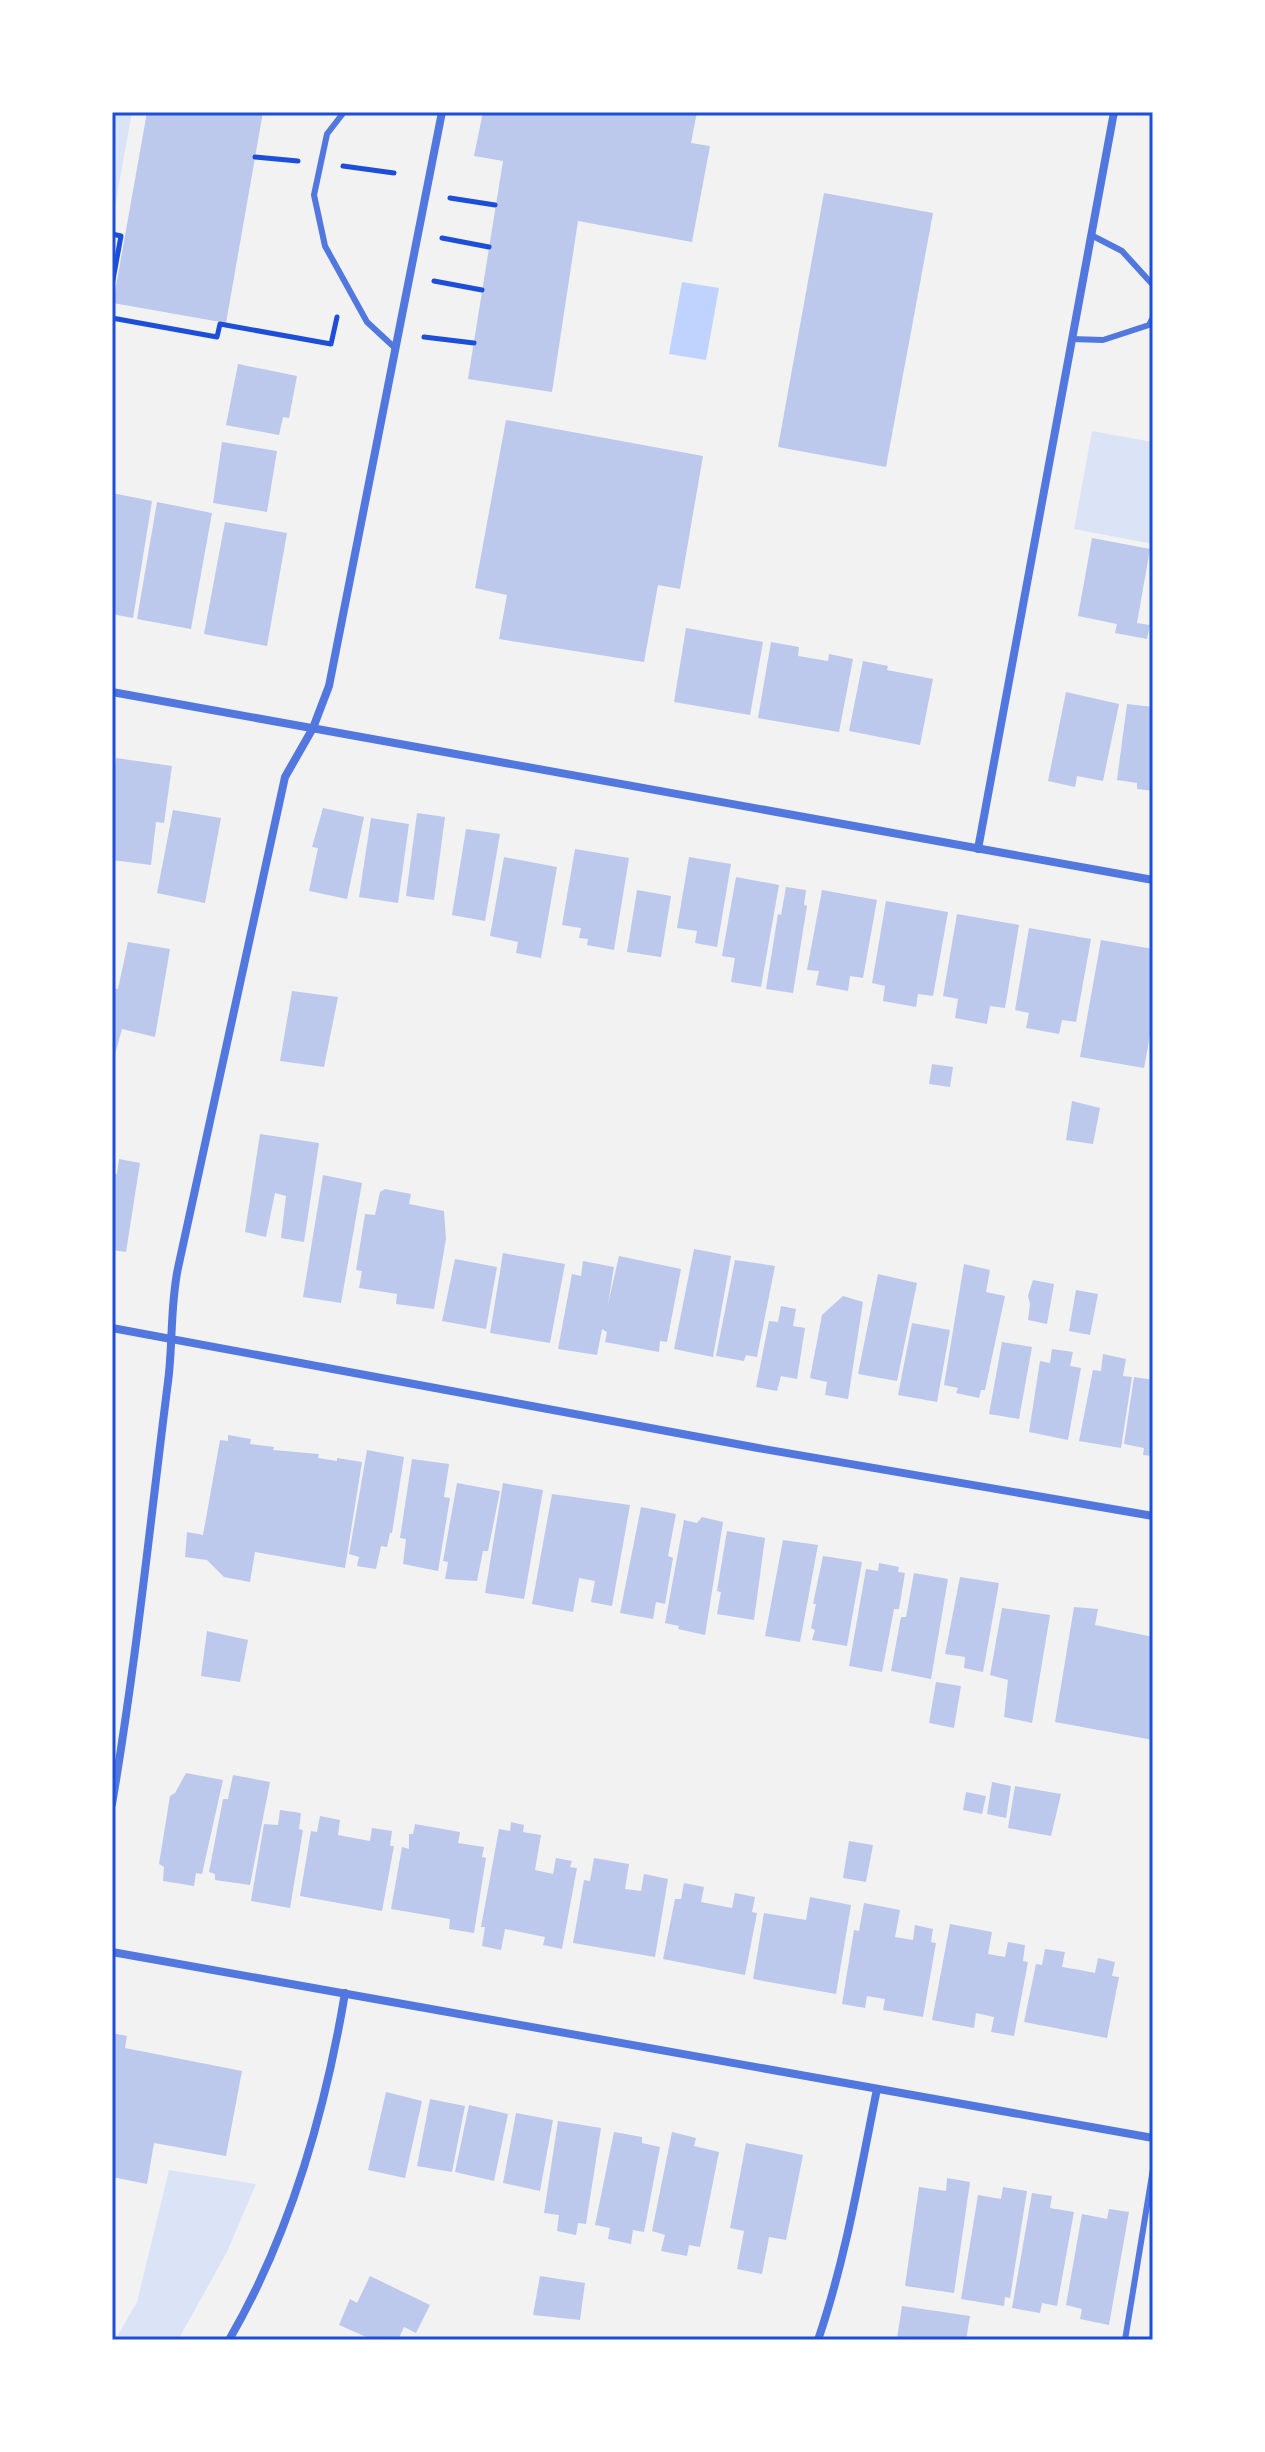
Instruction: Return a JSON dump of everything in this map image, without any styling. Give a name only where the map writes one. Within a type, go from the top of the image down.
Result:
[{"type":"street","points":[[112,1804],[129,1705],[172,1339],[172,1297],[285,777],[313,728],[329,686],[442,112]]},
{"type":"street","points":[[978,849],[1114,112]]},
{"type":"street","points":[[112,692],[1153,880]]},
{"type":"street","points":[[112,1328],[726,1442],[1153,1516]]},
{"type":"street","points":[[112,1952],[1153,2138]]},
{"type":"street","points":[[229,2340],[249,2306],[291,2204],[318,2117],[345,1993]]},
{"type":"street","points":[[818,2340],[841,2266],[877,2089]]},
{"type":"lane","points":[[344,112],[327,134],[314,195],[325,246],[367,322],[394,347]]},
{"type":"lane","points":[[1091,235],[1122,251],[1153,285]]},
{"type":"lane","points":[[1072,339],[1103,340],[1149,325],[1153,317]]},
{"type":"lane","points":[[1125,2340],[1153,2169]]},
{"type":"path","points":[[449,198],[495,205]]},
{"type":"path","points":[[112,234],[121,236],[112,285]]},
{"type":"path","points":[[442,238],[489,247]]},
{"type":"path","points":[[112,318],[217,337],[220,324],[331,344],[344,281]]},
{"type":"path","points":[[434,281],[482,290]]},
{"type":"path","points":[[424,337],[474,343]]},
{"type":"shaded area","points":[[112,112],[132,112],[112,223]]},
{"type":"shaded area","points":[[1092,431],[1153,442],[1153,544],[1074,529]]},
{"type":"shaded area","points":[[169,2170],[256,2184],[227,2252],[178,2340],[115,2340],[137,2302]]},
{"type":"water","points":[[682,282],[719,288],[706,360],[669,354]]},
{"type":"building","points":[[147,112],[263,112],[226,323],[113,303]]},
{"type":"building","points":[[483,112],[697,112],[691,143],[710,146],[692,242],[578,221],[552,392],[468,379],[503,161],[474,156]]},
{"type":"building","points":[[824,193],[933,213],[886,467],[778,447]]},
{"type":"building","points":[[238,364],[297,376],[289,418],[283,417],[279,435],[226,425]]},
{"type":"building","points":[[506,420],[703,456],[680,589],[658,585],[644,662],[499,639],[507,595],[475,588]]},
{"type":"building","points":[[222,442],[277,451],[267,512],[213,503]]},
{"type":"building","points":[[112,493],[152,501],[133,618],[112,614]]},
{"type":"building","points":[[157,502],[212,513],[191,629],[137,619]]},
{"type":"building","points":[[225,522],[287,533],[267,646],[204,634]]},
{"type":"building","points":[[1092,538],[1150,549],[1137,623],[1150,625],[1147,639],[1115,633],[1117,624],[1078,616]]},
{"type":"building","points":[[686,628],[763,642],[750,715],[674,702]]},
{"type":"building","points":[[771,642],[799,647],[798,656],[828,661],[829,654],[853,659],[839,732],[758,718]]},
{"type":"building","points":[[863,661],[888,666],[887,670],[933,679],[920,745],[849,731]]},
{"type":"building","points":[[1066,692],[1119,704],[1103,781],[1077,776],[1075,787],[1048,781]]},
{"type":"building","points":[[1127,704],[1153,707],[1153,791],[1137,789],[1137,783],[1117,780]]},
{"type":"building","points":[[116,758],[172,766],[164,823],[156,822],[151,865],[112,860],[115,815],[112,815],[112,790]]},
{"type":"building","points":[[323,808],[364,817],[347,899],[309,891],[318,848],[312,847]]},
{"type":"building","points":[[173,810],[221,818],[205,903],[157,893]]},
{"type":"building","points":[[417,813],[445,817],[434,900],[406,896]]},
{"type":"building","points":[[371,818],[409,824],[398,903],[359,897]]},
{"type":"building","points":[[466,829],[500,834],[485,921],[452,915]]},
{"type":"building","points":[[575,849],[629,858],[614,950],[587,945],[588,939],[579,938],[581,928],[562,925]]},
{"type":"building","points":[[504,857],[557,867],[541,958],[516,953],[518,942],[490,936]]},
{"type":"building","points":[[689,857],[731,864],[717,947],[695,943],[697,931],[677,928]]},
{"type":"building","points":[[736,877],[779,885],[761,987],[731,982],[735,958],[722,956]]},
{"type":"building","points":[[786,887],[806,890],[804,905],[807,906],[793,993],[766,989],[778,914],[781,915]]},
{"type":"building","points":[[637,890],[671,896],[661,957],[627,952]]},
{"type":"building","points":[[822,890],[877,900],[863,978],[850,976],[848,991],[816,985],[819,971],[807,970]]},
{"type":"building","points":[[886,901],[948,912],[933,996],[918,994],[916,1007],[883,1001],[885,986],[872,983]]},
{"type":"building","points":[[957,914],[1019,925],[1005,1008],[990,1006],[987,1024],[955,1018],[958,999],[943,996]]},
{"type":"building","points":[[1029,928],[1091,939],[1076,1022],[1062,1020],[1059,1034],[1026,1028],[1029,1013],[1015,1010]]},
{"type":"building","points":[[1101,940],[1153,949],[1153,1019],[1144,1068],[1080,1057]]},
{"type":"building","points":[[128,942],[170,949],[155,1037],[122,1029],[112,1065],[112,988],[118,989]]},
{"type":"building","points":[[292,991],[338,997],[324,1067],[280,1061]]},
{"type":"building","points":[[932,1064],[953,1067],[950,1087],[929,1084]]},
{"type":"building","points":[[1072,1101],[1100,1108],[1093,1144],[1066,1140]]},
{"type":"building","points":[[260,1134],[319,1143],[304,1242],[281,1238],[286,1196],[275,1193],[266,1237],[245,1232]]},
{"type":"building","points":[[119,1159],[140,1163],[126,1252],[112,1250],[112,1173],[117,1174]]},
{"type":"building","points":[[323,1175],[362,1183],[341,1303],[303,1297]]},
{"type":"building","points":[[385,1189],[411,1194],[409,1204],[444,1211],[446,1239],[434,1309],[396,1304],[397,1294],[359,1288],[362,1271],[356,1270],[365,1214],[375,1215],[380,1192]]},
{"type":"building","points":[[694,1249],[731,1256],[713,1357],[674,1349]]},
{"type":"building","points":[[503,1253],[565,1264],[550,1343],[490,1333]]},
{"type":"building","points":[[619,1256],[681,1269],[667,1342],[660,1341],[659,1352],[605,1342],[607,1332],[602,1329],[597,1355],[558,1349],[572,1274],[581,1276],[583,1261],[614,1267],[608,1304]]},
{"type":"building","points":[[455,1259],[497,1267],[486,1329],[442,1321]]},
{"type":"building","points":[[735,1260],[775,1266],[757,1357],[746,1355],[744,1361],[716,1356]]},
{"type":"building","points":[[964,1264],[990,1270],[986,1292],[1005,1296],[985,1390],[981,1390],[979,1398],[956,1393],[958,1388],[944,1385]]},
{"type":"building","points":[[878,1274],[917,1283],[897,1381],[858,1374]]},
{"type":"building","points":[[1033,1280],[1054,1284],[1047,1324],[1028,1320],[1028,1296]]},
{"type":"building","points":[[1076,1290],[1098,1294],[1090,1335],[1069,1331]]},
{"type":"building","points":[[843,1296],[863,1302],[848,1399],[825,1395],[827,1382],[810,1378],[822,1315]]},
{"type":"building","points":[[781,1306],[796,1309],[793,1326],[805,1328],[797,1379],[781,1376],[777,1391],[756,1387],[769,1321],[778,1322]]},
{"type":"building","points":[[912,1323],[950,1330],[937,1402],[898,1395]]},
{"type":"building","points":[[1002,1342],[1032,1347],[1019,1419],[989,1414]]},
{"type":"building","points":[[1052,1349],[1073,1352],[1070,1366],[1081,1368],[1068,1440],[1029,1432],[1040,1361],[1050,1363]]},
{"type":"building","points":[[1103,1354],[1126,1359],[1123,1376],[1132,1377],[1121,1448],[1079,1441],[1093,1370],[1101,1371]]},
{"type":"building","points":[[1134,1377],[1153,1380],[1153,1456],[1143,1455],[1144,1448],[1124,1444]]},
{"type":"building","points":[[228,1435],[251,1439],[250,1444],[274,1447],[273,1450],[362,1462],[345,1568],[255,1552],[250,1582],[224,1577],[207,1560],[185,1557],[187,1532],[203,1535],[220,1440],[228,1441]]},
{"type":"building","points":[[367,1450],[404,1457],[392,1533],[387,1547],[381,1546],[376,1569],[357,1566],[359,1557],[349,1554]]},
{"type":"building","points":[[412,1459],[449,1464],[444,1497],[450,1498],[438,1571],[403,1564],[406,1539],[400,1538]]},
{"type":"building","points":[[457,1483],[500,1491],[488,1551],[483,1551],[477,1581],[445,1579],[448,1562],[443,1561]]},
{"type":"building","points":[[503,1483],[543,1490],[524,1599],[485,1593]]},
{"type":"building","points":[[552,1494],[630,1505],[612,1606],[591,1602],[595,1581],[579,1578],[573,1612],[532,1604]]},
{"type":"building","points":[[641,1507],[676,1514],[668,1556],[673,1558],[665,1604],[656,1602],[653,1619],[620,1613]]},
{"type":"building","points":[[702,1517],[723,1522],[705,1635],[665,1623],[684,1520],[697,1523]]},
{"type":"building","points":[[727,1531],[765,1538],[754,1620],[717,1614],[721,1592],[717,1591]]},
{"type":"building","points":[[783,1540],[818,1545],[800,1642],[765,1636]]},
{"type":"building","points":[[823,1556],[862,1562],[847,1646],[812,1640],[816,1604],[813,1604]]},
{"type":"building","points":[[879,1563],[899,1567],[898,1572],[905,1573],[899,1609],[894,1609],[882,1672],[849,1666],[866,1569],[878,1571]]},
{"type":"building","points":[[914,1573],[948,1579],[931,1679],[891,1671],[901,1617],[906,1617]]},
{"type":"building","points":[[960,1577],[999,1583],[983,1672],[964,1668],[965,1657],[945,1654]]},
{"type":"building","points":[[1074,1607],[1098,1609],[1095,1625],[1153,1637],[1153,1740],[1055,1722]]},
{"type":"building","points":[[1002,1608],[1050,1615],[1032,1723],[1004,1717],[1008,1680],[990,1675]]},
{"type":"building","points":[[207,1631],[248,1640],[240,1682],[201,1676]]},
{"type":"building","points":[[936,1682],[961,1686],[954,1728],[929,1723]]},
{"type":"building","points":[[186,1773],[223,1780],[202,1874],[196,1873],[194,1886],[163,1881],[164,1867],[159,1864],[170,1796]]},
{"type":"building","points":[[233,1775],[270,1782],[250,1885],[215,1880],[215,1874],[209,1872],[223,1799],[228,1799]]},
{"type":"building","points":[[992,1782],[1011,1786],[1006,1818],[987,1814]]},
{"type":"building","points":[[1015,1786],[1061,1794],[1051,1836],[1008,1828]]},
{"type":"building","points":[[966,1792],[986,1796],[982,1814],[963,1810]]},
{"type":"building","points":[[280,1810],[301,1813],[299,1829],[303,1830],[290,1908],[251,1901],[264,1824],[278,1825]]},
{"type":"building","points":[[320,1816],[340,1820],[338,1835],[370,1841],[372,1828],[392,1831],[390,1846],[394,1846],[382,1911],[300,1896],[311,1831],[317,1832]]},
{"type":"building","points":[[511,1822],[524,1825],[523,1832],[541,1835],[535,1870],[553,1874],[556,1858],[572,1861],[570,1867],[577,1868],[562,1949],[543,1945],[545,1937],[505,1929],[501,1950],[482,1946],[485,1927],[481,1927],[499,1829],[510,1831]]},
{"type":"building","points":[[415,1824],[460,1832],[458,1843],[484,1847],[482,1857],[486,1858],[474,1933],[449,1929],[450,1919],[391,1909],[402,1847],[409,1849],[409,1834],[413,1834]]},
{"type":"building","points":[[849,1841],[873,1845],[866,1882],[843,1878]]},
{"type":"building","points":[[594,1858],[629,1864],[625,1889],[641,1891],[644,1874],[668,1879],[655,1957],[573,1943],[584,1880],[590,1881]]},
{"type":"building","points":[[684,1883],[704,1887],[701,1902],[732,1908],[735,1893],[755,1897],[752,1912],[757,1913],[745,1975],[663,1959],[675,1899],[681,1899]]},
{"type":"building","points":[[810,1897],[851,1905],[836,1994],[753,1979],[764,1913],[806,1920]]},
{"type":"building","points":[[864,1903],[900,1910],[895,1937],[913,1940],[915,1925],[933,1929],[931,1942],[936,1943],[923,2017],[883,2010],[885,1999],[867,1996],[865,2008],[842,2004],[854,1930],[859,1931]]},
{"type":"building","points":[[950,1924],[992,1932],[988,1954],[1005,1957],[1008,1942],[1025,1945],[1023,1961],[1028,1962],[1014,2036],[991,2032],[994,2017],[976,2013],[974,2028],[932,2020]]},
{"type":"building","points":[[1045,1949],[1065,1952],[1062,1967],[1095,1973],[1098,1958],[1115,1962],[1112,1976],[1119,1977],[1107,2038],[1024,2022],[1036,1964],[1042,1965]]},
{"type":"building","points":[[112,2033],[127,2036],[125,2048],[242,2071],[226,2156],[154,2143],[147,2184],[112,2177]]},
{"type":"building","points":[[386,2092],[422,2101],[405,2178],[368,2170]]},
{"type":"building","points":[[430,2099],[465,2106],[452,2172],[417,2166]]},
{"type":"building","points":[[469,2105],[508,2114],[494,2181],[455,2172]]},
{"type":"building","points":[[516,2113],[553,2120],[540,2191],[503,2183]]},
{"type":"building","points":[[558,2121],[601,2128],[586,2224],[578,2223],[576,2235],[557,2231],[559,2215],[544,2213]]},
{"type":"building","points":[[614,2132],[642,2137],[642,2143],[660,2147],[644,2232],[633,2230],[631,2244],[608,2239],[610,2228],[595,2225]]},
{"type":"building","points":[[672,2132],[696,2138],[694,2146],[719,2152],[700,2247],[689,2245],[687,2256],[661,2251],[665,2235],[652,2231]]},
{"type":"building","points":[[746,2143],[803,2155],[786,2240],[769,2237],[762,2274],[737,2269],[744,2231],[730,2228]]},
{"type":"building","points":[[947,2178],[970,2182],[954,2293],[905,2286],[919,2187],[946,2191]]},
{"type":"building","points":[[1003,2187],[1027,2191],[1010,2298],[1005,2297],[1004,2306],[961,2299],[978,2195],[1001,2199]]},
{"type":"building","points":[[1032,2193],[1052,2196],[1050,2208],[1074,2212],[1057,2306],[1042,2303],[1040,2313],[1012,2308]]},
{"type":"building","points":[[1109,2209],[1129,2212],[1109,2325],[1080,2319],[1082,2309],[1066,2305],[1082,2214],[1107,2219]]},
{"type":"building","points":[[370,2276],[430,2305],[416,2333],[404,2327],[398,2340],[373,2340],[339,2325],[350,2299],[357,2303]]},
{"type":"building","points":[[540,2276],[585,2283],[580,2320],[533,2315]]},
{"type":"building","points":[[902,2306],[970,2316],[966,2340],[897,2338]]}]
